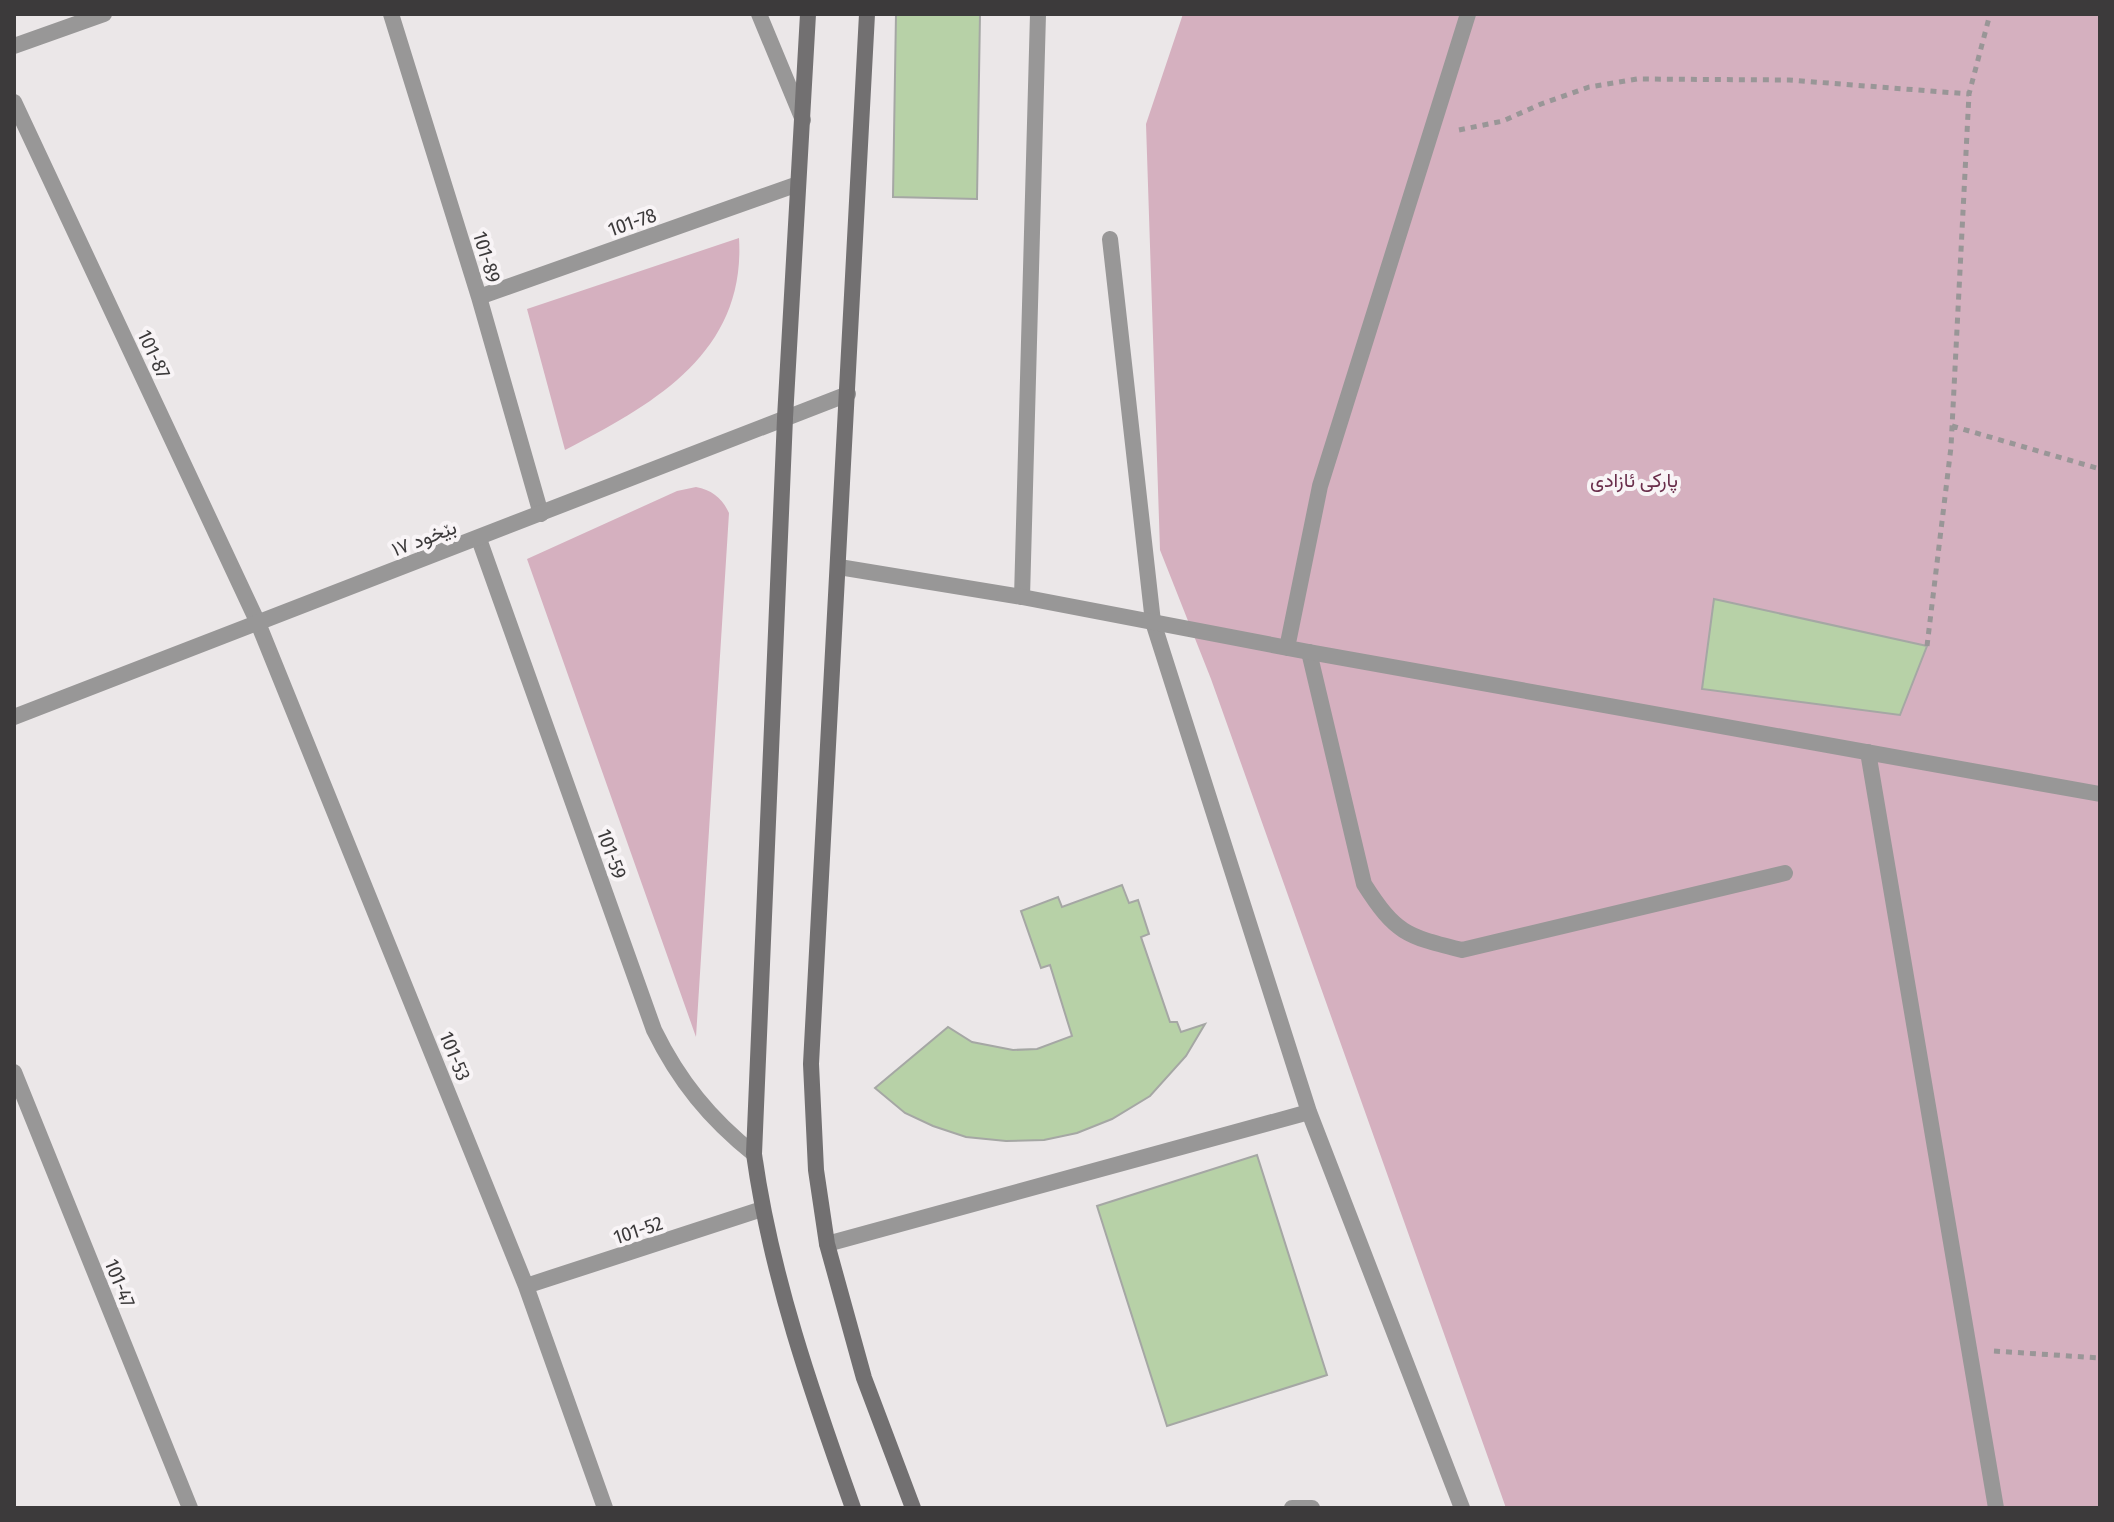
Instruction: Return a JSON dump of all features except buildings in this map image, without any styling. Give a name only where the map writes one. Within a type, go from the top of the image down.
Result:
[{"type":"main road","points":[[808,14],[785,418],[754,1154],[762,1209],[812,1391],[853,1508]]},
{"type":"main road","points":[[867,14],[811,1064],[816,1170],[827,1244],[864,1378],[913,1508]]},
{"type":"street","points":[[14,46],[104,14]]},
{"type":"street","name":"101-89","points":[[391,14],[479,297],[541,514]]},
{"type":"street","points":[[759,14],[803,121]]},
{"type":"street","points":[[1022,597],[1038,14]]},
{"type":"street","points":[[1287,648],[1320,486],[1468,14]]},
{"type":"street","name":"101-87","points":[[14,102],[258,623]]},
{"type":"street","name":"101-78","points":[[479,297],[798,184]]},
{"type":"street","points":[[1110,239],[1153,622],[1309,1112],[1462,1508]]},
{"type":"street","name":"بێخود ١٧","points":[[14,717],[848,394]]},
{"type":"street","name":"101-59","points":[[479,539],[654,1030],[679,1078],[695,1099],[713,1120],[754,1154]]},
{"type":"street","points":[[839,567],[1022,597],[1287,648],[2100,794]]},
{"type":"street","name":"101-53","points":[[258,623],[526,1286],[605,1508]]},
{"type":"street","points":[[1309,652],[1364,884],[1384,916],[1414,938],[1462,950],[1785,873]]},
{"type":"street","points":[[1868,752],[1996,1508]]},
{"type":"street","name":"101-47","points":[[14,1072],[190,1508]]},
{"type":"street","points":[[827,1244],[1309,1112]]},
{"type":"street","name":"101-52","points":[[526,1286],[762,1209]]},
{"type":"street","points":[[1292,1508],[1312,1508]]},
{"type":"path","points":[[1927,646],[1952,426],[1969,94],[1990,14]]},
{"type":"path","points":[[1430,136],[1503,121],[1589,87],[1637,79],[1789,80],[1969,94]]},
{"type":"path","points":[[1952,426],[2100,469]]},
{"type":"path","points":[[1969,1349],[2100,1358]]},
{"type":"green space","name":"پارکی ئازادی","points":[[1183,14],[2100,14],[2100,1508],[1506,1508],[1211,679],[1160,550],[1146,124]]},
{"type":"green space","points":[[739,238],[737,278],[727,313],[710,343],[688,370],[631,414],[565,450],[527,309]]},
{"type":"green space","points":[[696,487],[716,496],[729,513],[696,1037],[527,559],[677,491]]}]
